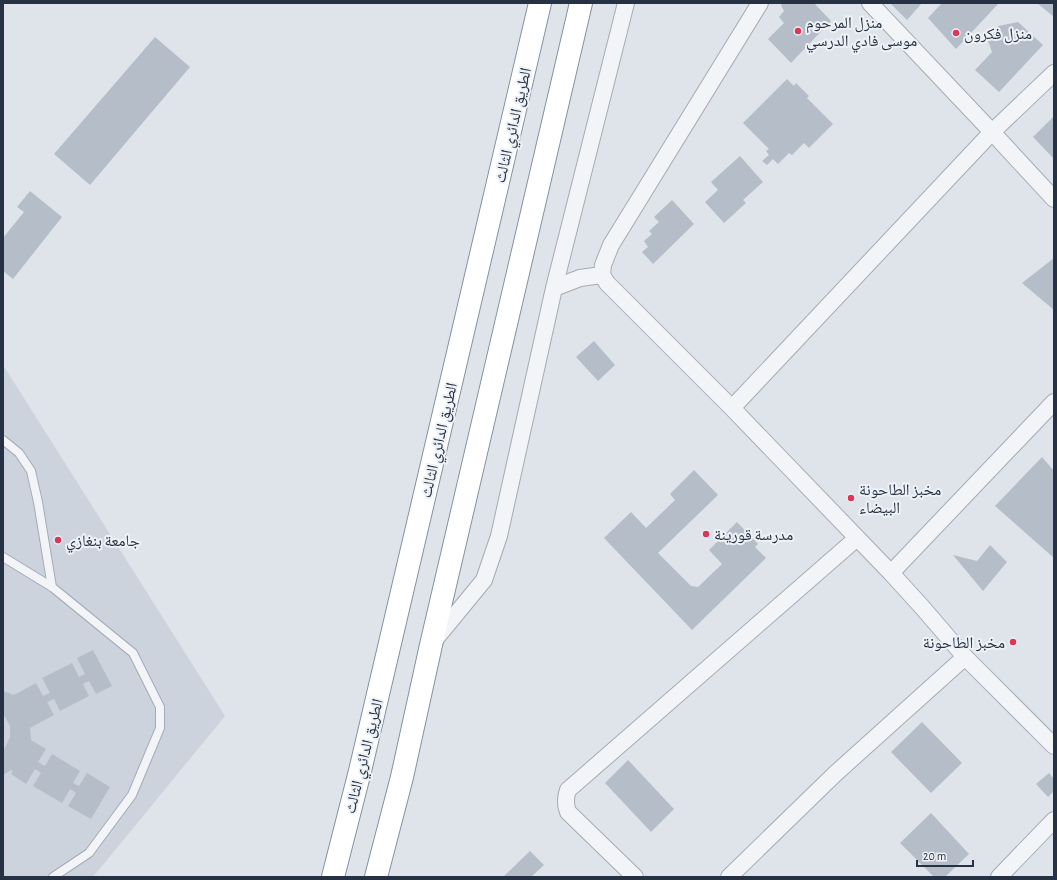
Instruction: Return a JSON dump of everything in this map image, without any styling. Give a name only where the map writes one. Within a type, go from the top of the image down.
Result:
[{"type":"highway","name":"الطريق الدائري الثالث","points":[[333,877],[360,771],[540,3]]},
{"type":"highway","points":[[376,877],[402,777],[431,645],[581,3]]},
{"type":"street","points":[[431,645],[484,580],[499,536],[554,288],[626,3]]},
{"type":"street","points":[[760,3],[611,245],[603,265],[602,275],[607,283],[732,408],[891,573],[965,657],[1054,746]]},
{"type":"street","points":[[870,3],[1054,199]]},
{"type":"street","points":[[732,408],[992,132],[1054,73]]},
{"type":"street","points":[[554,288],[580,278],[602,275]]},
{"type":"street","points":[[891,573],[1054,402]]},
{"type":"street","points":[[635,877],[568,812],[565,798],[568,790],[856,538]]},
{"type":"street","points":[[729,877],[836,773],[965,657]]},
{"type":"street","points":[[999,877],[1054,820]]},
{"type":"lane","points":[[3,440],[19,453],[31,471],[38,502],[52,587]]},
{"type":"lane","points":[[3,557],[52,587],[133,654],[160,707],[160,728],[132,795],[89,853],[53,877]]},
{"type":"shaded area","name":"جامعة بنغازي","points":[[3,365],[225,716],[93,877],[3,877]]},
{"type":"building","name":"منزل المرحوم موسى فادي الدرسي","points":[[782,3],[814,3],[831,21],[791,63],[768,39],[784,23],[779,17],[784,11],[781,5]]},
{"type":"building","points":[[890,3],[922,3],[907,20]]},
{"type":"building","name":"منزل فكرون","points":[[942,3],[999,3],[956,49],[928,18]]},
{"type":"building","points":[[1037,3],[1054,3],[1054,17]]},
{"type":"building","points":[[1018,22],[1043,45],[999,92],[975,70],[992,52],[988,41],[998,26]]},
{"type":"building","points":[[155,37],[190,67],[90,185],[54,154]]},
{"type":"building","points":[[787,79],[794,86],[796,83],[809,96],[807,98],[833,124],[809,148],[804,143],[792,155],[789,153],[778,164],[773,159],[767,165],[762,161],[769,155],[766,151],[769,149],[743,123]]},
{"type":"building","points":[[1054,116],[1054,159],[1033,137]]},
{"type":"building","points":[[740,156],[763,182],[743,200],[746,203],[724,223],[705,202],[718,190],[711,182]]},
{"type":"building","points":[[30,191],[62,217],[13,279],[3,271],[3,238],[24,212],[17,207]]},
{"type":"building","points":[[672,200],[694,224],[653,264],[642,252],[648,247],[644,241],[652,234],[649,231],[659,222],[654,217]]},
{"type":"building","points":[[1054,258],[1054,310],[1022,283]]},
{"type":"building","points":[[594,341],[615,365],[598,381],[576,357]]},
{"type":"building","points":[[1042,457],[1054,471],[1054,558],[995,506]]},
{"type":"building","points":[[694,470],[718,495],[658,553],[691,586],[698,587],[722,564],[709,550],[737,522],[758,544],[755,547],[766,558],[692,630],[604,538],[631,512],[646,528],[675,500],[670,494]]},
{"type":"building","points":[[990,545],[1007,562],[983,591],[953,555],[977,561]]},
{"type":"building","points":[[93,650],[112,686],[96,694],[89,681],[83,684],[89,696],[60,711],[54,699],[47,702],[54,715],[30,728],[31,740],[46,749],[38,762],[45,766],[52,754],[80,771],[73,783],[79,786],[87,773],[110,787],[91,819],[68,806],[76,793],[70,789],[62,803],[33,786],[41,773],[35,769],[26,784],[11,774],[13,771],[11,770],[3,775],[3,752],[10,737],[10,726],[3,713],[3,691],[14,695],[36,683],[43,696],[50,693],[42,678],[72,663],[79,677],[85,674],[77,658]]},
{"type":"building","points":[[922,722],[962,763],[931,793],[891,752]]},
{"type":"building","points":[[628,760],[674,809],[651,832],[605,783]]},
{"type":"building","points":[[1049,773],[1054,779],[1054,791],[1048,797],[1036,784]]},
{"type":"building","points":[[931,813],[969,854],[945,877],[934,877],[900,843]]},
{"type":"building","points":[[530,851],[544,865],[531,877],[503,877]]},
{"type":"place","name":"منزل المرحوم موسى فادي الدرسي","points":[[798,31]]},
{"type":"place","name":"منزل فكرون","points":[[956,33]]},
{"type":"place","name":"مخبز الطاحونة البيضاء","points":[[851,498]]},
{"type":"place","name":"مدرسة قورينة","points":[[706,534]]},
{"type":"place","name":"جامعة بنغازي","points":[[58,540]]},
{"type":"place","name":"مخبز الطاحونة","points":[[1013,642]]}]
